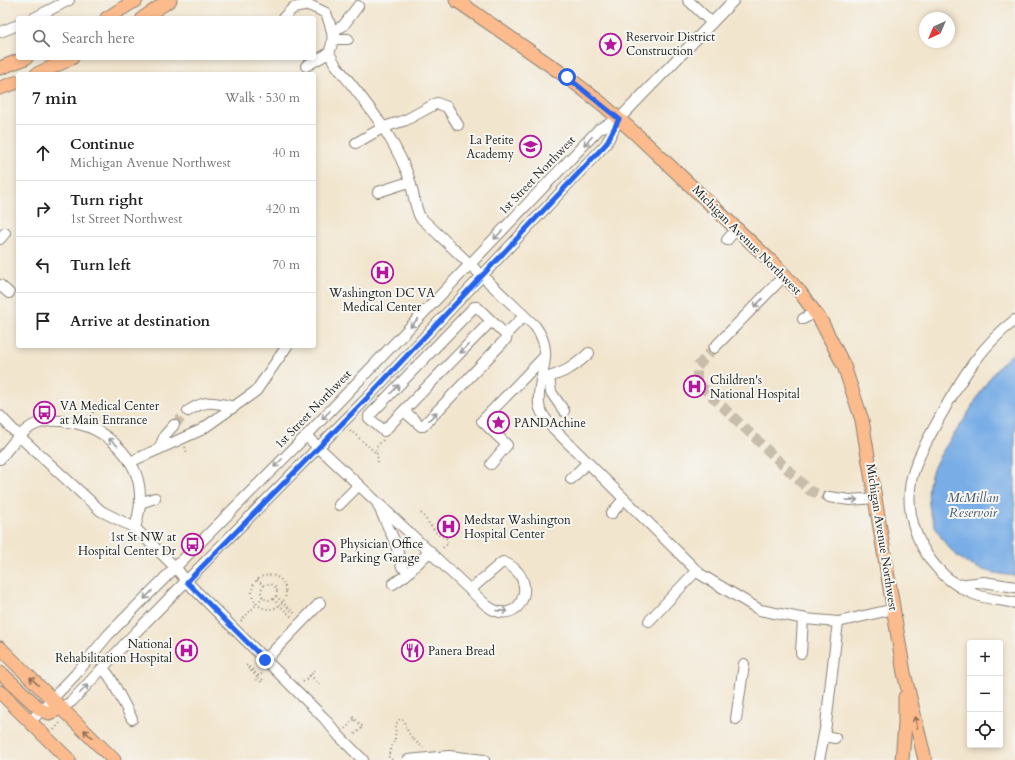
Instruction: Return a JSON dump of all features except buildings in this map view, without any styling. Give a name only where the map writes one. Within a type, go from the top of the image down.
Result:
[{"type":"main road","points":[[110,16],[136,0]]},
{"type":"main road","points":[[147,16],[170,0]]},
{"type":"main road","name":"Michigan Avenue Northwest","points":[[456,0],[540,58],[601,103],[737,228],[785,275],[815,312],[833,342],[857,400],[864,431],[904,674],[925,760]]},
{"type":"main road","points":[[0,68],[21,60]]},
{"type":"main road","points":[[41,72],[68,60]]},
{"type":"main road","points":[[0,88],[16,83]]},
{"type":"main road","points":[[0,648],[52,699],[63,714],[114,760]]},
{"type":"main road","points":[[0,672],[41,710],[49,713],[63,714]]},
{"type":"main road","name":"Michigan Avenue Northwest","points":[[902,760],[905,725],[904,674]]},
{"type":"main road","points":[[0,692],[69,760]]},
{"type":"street","points":[[38,16],[69,0]]},
{"type":"street","points":[[688,0],[712,23]]},
{"type":"street","name":"1st Street Northwest","points":[[63,714],[72,701],[103,668],[318,447],[606,144],[619,119],[712,23],[730,1]]},
{"type":"street","points":[[285,16],[293,8],[309,5],[326,13],[334,43],[329,53],[306,66]]},
{"type":"street","points":[[332,35],[343,26],[358,6]]},
{"type":"street","points":[[0,32],[16,26]]},
{"type":"street","points":[[332,35],[348,39]]},
{"type":"street","points":[[329,53],[335,64],[384,127],[405,166],[414,203],[420,217],[526,318],[541,335],[546,346],[546,378],[539,406],[552,423],[624,499],[697,570],[760,610],[803,618],[838,622],[894,609]]},
{"type":"street","points":[[356,143],[384,127],[406,120],[437,103],[447,107],[458,125]]},
{"type":"street","name":"1st Street Northwest","points":[[30,722],[75,675],[108,635],[306,436],[599,129],[619,119]]},
{"type":"street","points":[[378,192],[409,182]]},
{"type":"street","points":[[727,240],[737,228]]},
{"type":"street","points":[[714,348],[785,275]]},
{"type":"street","points":[[0,285],[9,293]]},
{"type":"street","points":[[491,321],[383,431],[369,418],[369,416],[474,307],[477,307],[491,321],[506,337]]},
{"type":"street","points":[[803,319],[815,312]]},
{"type":"street","points":[[404,411],[421,426],[423,426],[506,337],[512,335],[526,318]]},
{"type":"street","points":[[1015,320],[984,347],[952,394],[928,440],[911,480],[909,509],[914,529],[923,549],[936,566],[958,585],[974,594],[1015,603]]},
{"type":"street","points":[[130,462],[201,430],[256,391],[286,348]]},
{"type":"street","points":[[546,378],[562,374],[589,353]]},
{"type":"street","points":[[492,464],[507,445],[482,420],[545,356]]},
{"type":"street","points":[[546,378],[551,392],[564,411]]},
{"type":"street","points":[[188,411],[200,403],[205,402],[234,407]]},
{"type":"street","points":[[0,416],[19,436],[101,511],[135,528],[176,568],[187,582],[324,718],[339,736],[363,760]]},
{"type":"street","points":[[0,459],[19,436],[34,425],[54,420],[82,423],[97,430],[117,444],[130,462],[137,478],[140,503],[135,528]]},
{"type":"street","points":[[159,449],[165,435],[174,425]]},
{"type":"street","points":[[306,436],[375,500],[434,551],[470,590],[492,610],[506,612],[512,610],[522,601],[525,587],[518,574],[503,562],[470,590]]},
{"type":"street","points":[[571,479],[588,462]]},
{"type":"street","points":[[339,505],[359,484]]},
{"type":"street","points":[[829,497],[850,500],[875,498]]},
{"type":"street","points":[[140,503],[155,498]]},
{"type":"street","points":[[611,514],[624,499]]},
{"type":"street","points":[[375,500],[395,542],[402,567]]},
{"type":"street","points":[[393,584],[434,551]]},
{"type":"street","points":[[649,621],[697,570]]},
{"type":"street","points":[[958,585],[984,582],[1015,587]]},
{"type":"street","points":[[746,602],[747,613]]},
{"type":"street","points":[[265,660],[320,603]]},
{"type":"street","points":[[801,653],[803,618]]},
{"type":"street","points":[[819,760],[824,736],[838,622]]},
{"type":"street","points":[[736,720],[744,664]]},
{"type":"street","points":[[103,668],[110,677],[132,719]]},
{"type":"street","points":[[824,736],[835,738]]},
{"type":"street","points":[[408,760],[449,756],[484,760]]},
{"type":"path","points":[[347,428],[377,454]]},
{"type":"path","points":[[378,462],[376,447],[383,440],[383,431]]},
{"type":"path","points":[[184,446],[188,453]]},
{"type":"path","points":[[421,513],[437,534],[446,538],[448,544],[434,551]]},
{"type":"path","points":[[270,574],[280,579],[286,589],[286,594],[282,602],[270,609],[264,608],[257,604],[251,592],[257,580],[264,575],[270,574]]},
{"type":"path","points":[[257,580],[264,586]]},
{"type":"path","points":[[295,620],[272,599],[268,600],[263,597],[261,593],[264,586],[268,584],[273,585],[276,589],[276,595],[298,617]]},
{"type":"path","points":[[272,599],[276,595]]},
{"type":"path","points":[[241,621],[263,597]]},
{"type":"path","points":[[247,665],[258,678],[246,666],[247,665]]},
{"type":"path","points":[[303,682],[317,669]]},
{"type":"path","points":[[258,678],[263,673]]},
{"type":"path","points":[[310,675],[319,684]]},
{"type":"path","points":[[54,730],[63,714]]},
{"type":"path","points":[[344,730],[354,718],[363,727],[352,737]]},
{"type":"path","points":[[392,760],[388,756],[395,739],[396,724],[400,719],[404,720],[409,735],[415,741],[431,751]]},
{"type":"water","name":"McMillan Reservoir","points":[[1015,352],[1015,576],[981,569],[959,558],[941,537],[930,512],[928,499],[932,472],[946,445],[964,420],[986,383],[999,366]]},
{"type":"tunnel","points":[[714,348],[697,367],[697,382],[810,491],[829,497]]},
{"type":"tunnel","points":[[174,425],[188,411]]},
{"type":"place","name":"Reservoir District Construction","points":[[611,44]]},
{"type":"place","name":"La Petite Academy","points":[[530,147]]},
{"type":"place","name":"Washington DC VA Medical Center","points":[[382,272]]},
{"type":"place","name":"Children's National Hospital","points":[[694,387]]},
{"type":"place","name":"VA Medical Center at Main Entrance","points":[[44,413]]},
{"type":"place","name":"PANDAchine","points":[[499,423]]},
{"type":"place","name":"Medstar Washington Hospital Center","points":[[448,527]]},
{"type":"place","name":"1st St NW at Hospital Center Dr","points":[[192,544]]},
{"type":"place","name":"Physician Office Parking Garage","points":[[324,551]]},
{"type":"place","name":"National Rehabilitation Hospital","points":[[187,651]]},
{"type":"place","name":"Panera Bread","points":[[413,651]]},
{"type":"route","points":[[265,660],[187,582],[367,398],[388,373],[606,144],[619,119],[567,77]]}]
